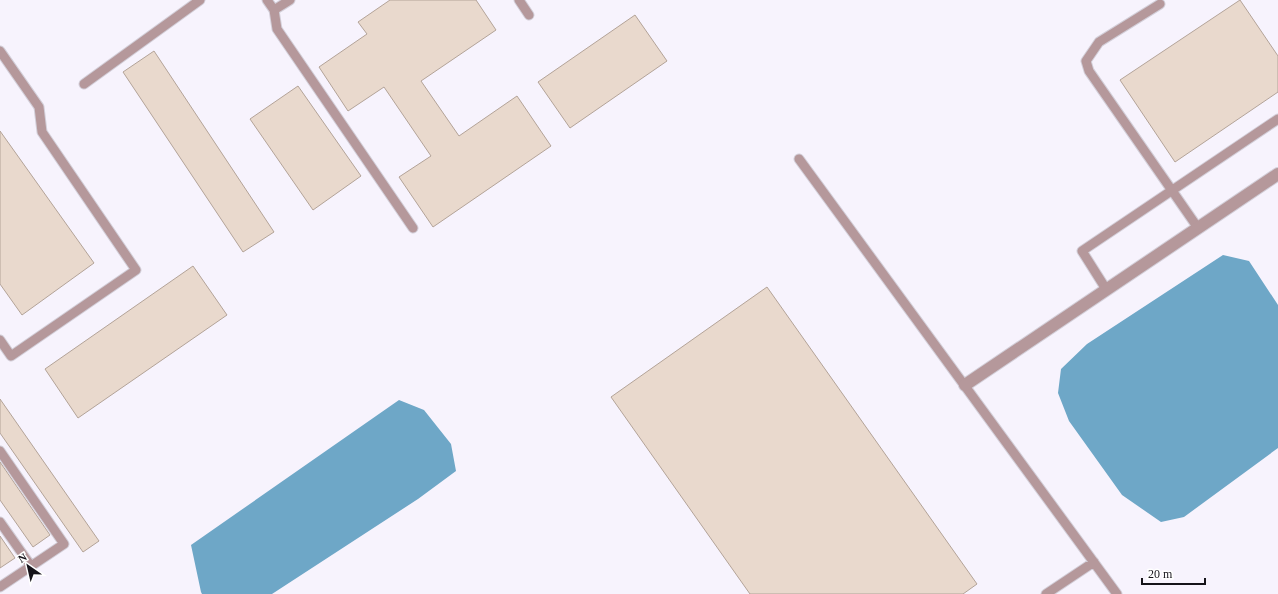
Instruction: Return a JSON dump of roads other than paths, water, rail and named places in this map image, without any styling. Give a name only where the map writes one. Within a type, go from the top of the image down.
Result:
[{"type":"street","points":[[965,385],[1278,174]]},
{"type":"lane","points":[[84,84],[200,0]]},
{"type":"lane","points":[[267,0],[274,10],[277,29],[413,228]]},
{"type":"lane","points":[[274,10],[290,0]]},
{"type":"lane","points":[[519,0],[529,15]]},
{"type":"lane","points":[[1160,4],[1099,42],[1086,61],[1089,71],[1198,228]]},
{"type":"lane","points":[[0,51],[39,107],[42,132],[136,270],[11,356],[0,340]]},
{"type":"lane","points":[[1106,289],[1082,252],[1278,119]]},
{"type":"lane","points":[[799,159],[1117,594]]},
{"type":"lane","points":[[0,451],[64,544],[0,587]]},
{"type":"lane","points":[[0,522],[31,566]]},
{"type":"lane","points":[[1046,594],[1094,562]]},
{"type":"water","points":[[1223,255],[1249,261],[1278,305],[1278,448],[1184,517],[1161,522],[1122,495],[1069,421],[1058,393],[1061,369],[1087,344]]},
{"type":"water","points":[[399,400],[424,410],[451,444],[456,471],[418,499],[272,594],[202,594],[191,545]]}]
